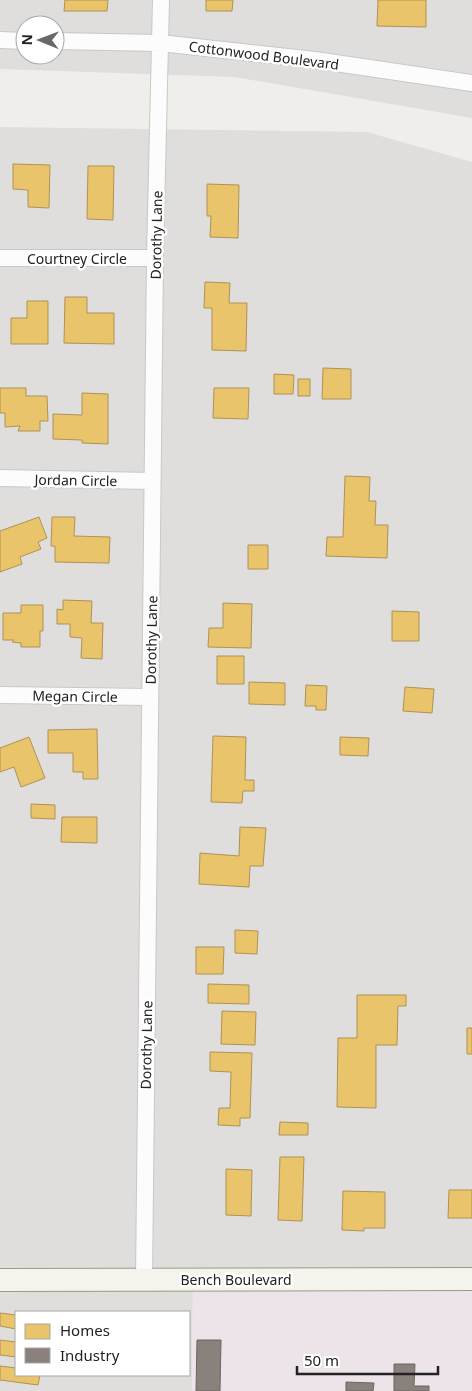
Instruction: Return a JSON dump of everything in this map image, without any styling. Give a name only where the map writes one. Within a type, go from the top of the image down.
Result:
[{"type":"main road","name":"Bench Boulevard","points":[[0,1280],[472,1279]]},
{"type":"street","name":"Dorothy Lane","points":[[144,1280],[152,481],[161,0]]},
{"type":"street","points":[[0,40],[15,41]]},
{"type":"street","name":"Cottonwood Boulevard","points":[[65,41],[160,43],[315,60],[472,83]]},
{"type":"street","name":"Courtney Circle","points":[[0,258],[155,258]]},
{"type":"street","name":"Jordan Circle","points":[[0,478],[152,481]]},
{"type":"street","name":"Megan Circle","points":[[0,695],[150,697]]},
{"type":"shaded area","points":[[0,0],[472,0],[472,118],[235,77],[0,69]]},
{"type":"shaded area","points":[[0,127],[367,132],[472,162],[472,1279],[193,1280],[192,1391],[0,1391]]},
{"type":"shaded area","points":[[193,1279],[472,1280],[472,1391],[192,1391]]},
{"type":"building: Homes","points":[[65,0],[108,0],[107,11],[64,11]]},
{"type":"building: Homes","points":[[206,0],[233,0],[232,11],[206,11]]},
{"type":"building: Homes","points":[[378,0],[426,0],[426,27],[377,26]]},
{"type":"building: Homes","points":[[13,164],[50,165],[49,208],[28,207],[28,190],[13,189]]},
{"type":"building: Homes","points":[[88,166],[114,166],[113,220],[87,219]]},
{"type":"building: Homes","points":[[207,184],[239,185],[238,238],[210,237],[211,216],[207,216]]},
{"type":"building: Homes","points":[[205,282],[230,283],[229,303],[247,303],[246,351],[212,350],[212,308],[204,308]]},
{"type":"building: Homes","points":[[65,297],[87,297],[87,313],[114,313],[114,344],[64,343]]},
{"type":"building: Homes","points":[[27,301],[48,301],[48,344],[11,344],[11,318],[27,318]]},
{"type":"building: Homes","points":[[323,368],[351,369],[351,399],[322,399]]},
{"type":"building: Homes","points":[[274,374],[294,375],[293,394],[274,394]]},
{"type":"building: Homes","points":[[298,379],[310,379],[310,396],[298,396]]},
{"type":"building: Homes","points":[[0,388],[26,388],[26,396],[47,396],[48,421],[40,421],[40,431],[18,431],[20,426],[5,427],[5,413],[0,413]]},
{"type":"building: Homes","points":[[214,388],[249,388],[248,419],[213,418]]},
{"type":"building: Homes","points":[[82,393],[108,394],[108,444],[82,443],[82,440],[53,439],[53,414],[82,415]]},
{"type":"building: Homes","points":[[345,476],[370,477],[369,501],[376,501],[375,525],[388,525],[387,558],[326,556],[327,537],[343,537]]},
{"type":"building: Homes","points":[[39,517],[47,538],[38,542],[41,549],[20,557],[22,564],[0,572],[0,531]]},
{"type":"building: Homes","points":[[52,517],[75,517],[74,536],[110,537],[109,563],[55,562],[55,546],[51,546]]},
{"type":"building: Homes","points":[[248,545],[268,545],[268,569],[248,569]]},
{"type":"building: Homes","points":[[63,600],[92,601],[91,623],[103,623],[102,659],[81,658],[82,638],[70,637],[70,624],[57,624],[57,609],[63,610]]},
{"type":"building: Homes","points":[[223,603],[252,604],[251,648],[208,647],[209,628],[223,628]]},
{"type":"building: Homes","points":[[21,605],[43,605],[43,631],[40,631],[40,647],[21,647],[21,643],[12,642],[14,640],[3,640],[3,613],[21,613]]},
{"type":"building: Homes","points":[[392,611],[419,612],[419,641],[392,641]]},
{"type":"building: Homes","points":[[217,656],[244,656],[244,684],[217,684]]},
{"type":"building: Homes","points":[[249,682],[285,683],[285,705],[249,704]]},
{"type":"building: Homes","points":[[306,685],[327,686],[326,710],[316,710],[316,706],[305,706]]},
{"type":"building: Homes","points":[[405,687],[434,689],[432,713],[403,711]]},
{"type":"building: Homes","points":[[97,729],[98,779],[83,779],[83,772],[73,772],[73,753],[48,753],[48,730]]},
{"type":"building: Homes","points":[[213,736],[246,737],[245,780],[254,780],[254,791],[243,791],[242,803],[211,802]]},
{"type":"building: Homes","points":[[29,737],[45,778],[21,787],[14,767],[0,772],[0,748]]},
{"type":"building: Homes","points":[[340,737],[369,738],[368,756],[340,755]]},
{"type":"building: Homes","points":[[31,804],[55,805],[55,819],[31,818]]},
{"type":"building: Homes","points":[[62,817],[97,817],[97,843],[61,842]]},
{"type":"building: Homes","points":[[240,827],[266,828],[263,866],[250,866],[249,887],[199,884],[200,853],[239,856]]},
{"type":"building: Homes","points":[[235,930],[258,931],[257,954],[235,953]]},
{"type":"building: Homes","points":[[196,947],[224,947],[223,974],[196,974]]},
{"type":"building: Homes","points":[[208,984],[249,985],[249,1004],[208,1003]]},
{"type":"building: Homes","points":[[357,995],[406,995],[406,1006],[398,1006],[397,1045],[376,1045],[376,1108],[337,1107],[338,1038],[357,1038]]},
{"type":"building: Homes","points":[[222,1011],[256,1012],[255,1045],[221,1044]]},
{"type":"building: Homes","points":[[467,1028],[472,1028],[472,1054],[467,1054]]},
{"type":"building: Homes","points":[[210,1052],[252,1053],[250,1118],[240,1118],[240,1126],[218,1125],[219,1108],[230,1108],[231,1072],[210,1071]]},
{"type":"building: Homes","points":[[280,1122],[308,1123],[308,1135],[279,1135]]},
{"type":"building: Homes","points":[[280,1157],[304,1157],[302,1221],[278,1220]]},
{"type":"building: Homes","points":[[226,1169],[252,1170],[251,1216],[226,1215]]},
{"type":"building: Homes","points":[[449,1190],[472,1190],[472,1218],[448,1218]]},
{"type":"building: Homes","points":[[343,1191],[385,1192],[385,1228],[364,1228],[364,1231],[342,1230]]},
{"type":"building: Homes","points":[[0,1313],[15,1315],[15,1329],[0,1326]]},
{"type":"building: Homes","points":[[0,1340],[15,1342],[15,1357],[0,1355]]},
{"type":"building: Homes","points":[[0,1366],[15,1368],[15,1376],[40,1376],[38,1385],[0,1380]]},
{"type":"building: Industry","points":[[197,1340],[221,1340],[220,1391],[196,1391]]},
{"type":"building: Industry","points":[[394,1364],[415,1364],[414,1386],[429,1386],[429,1391],[394,1391]]},
{"type":"building: Industry","points":[[346,1382],[374,1383],[373,1391],[346,1391]]}]
